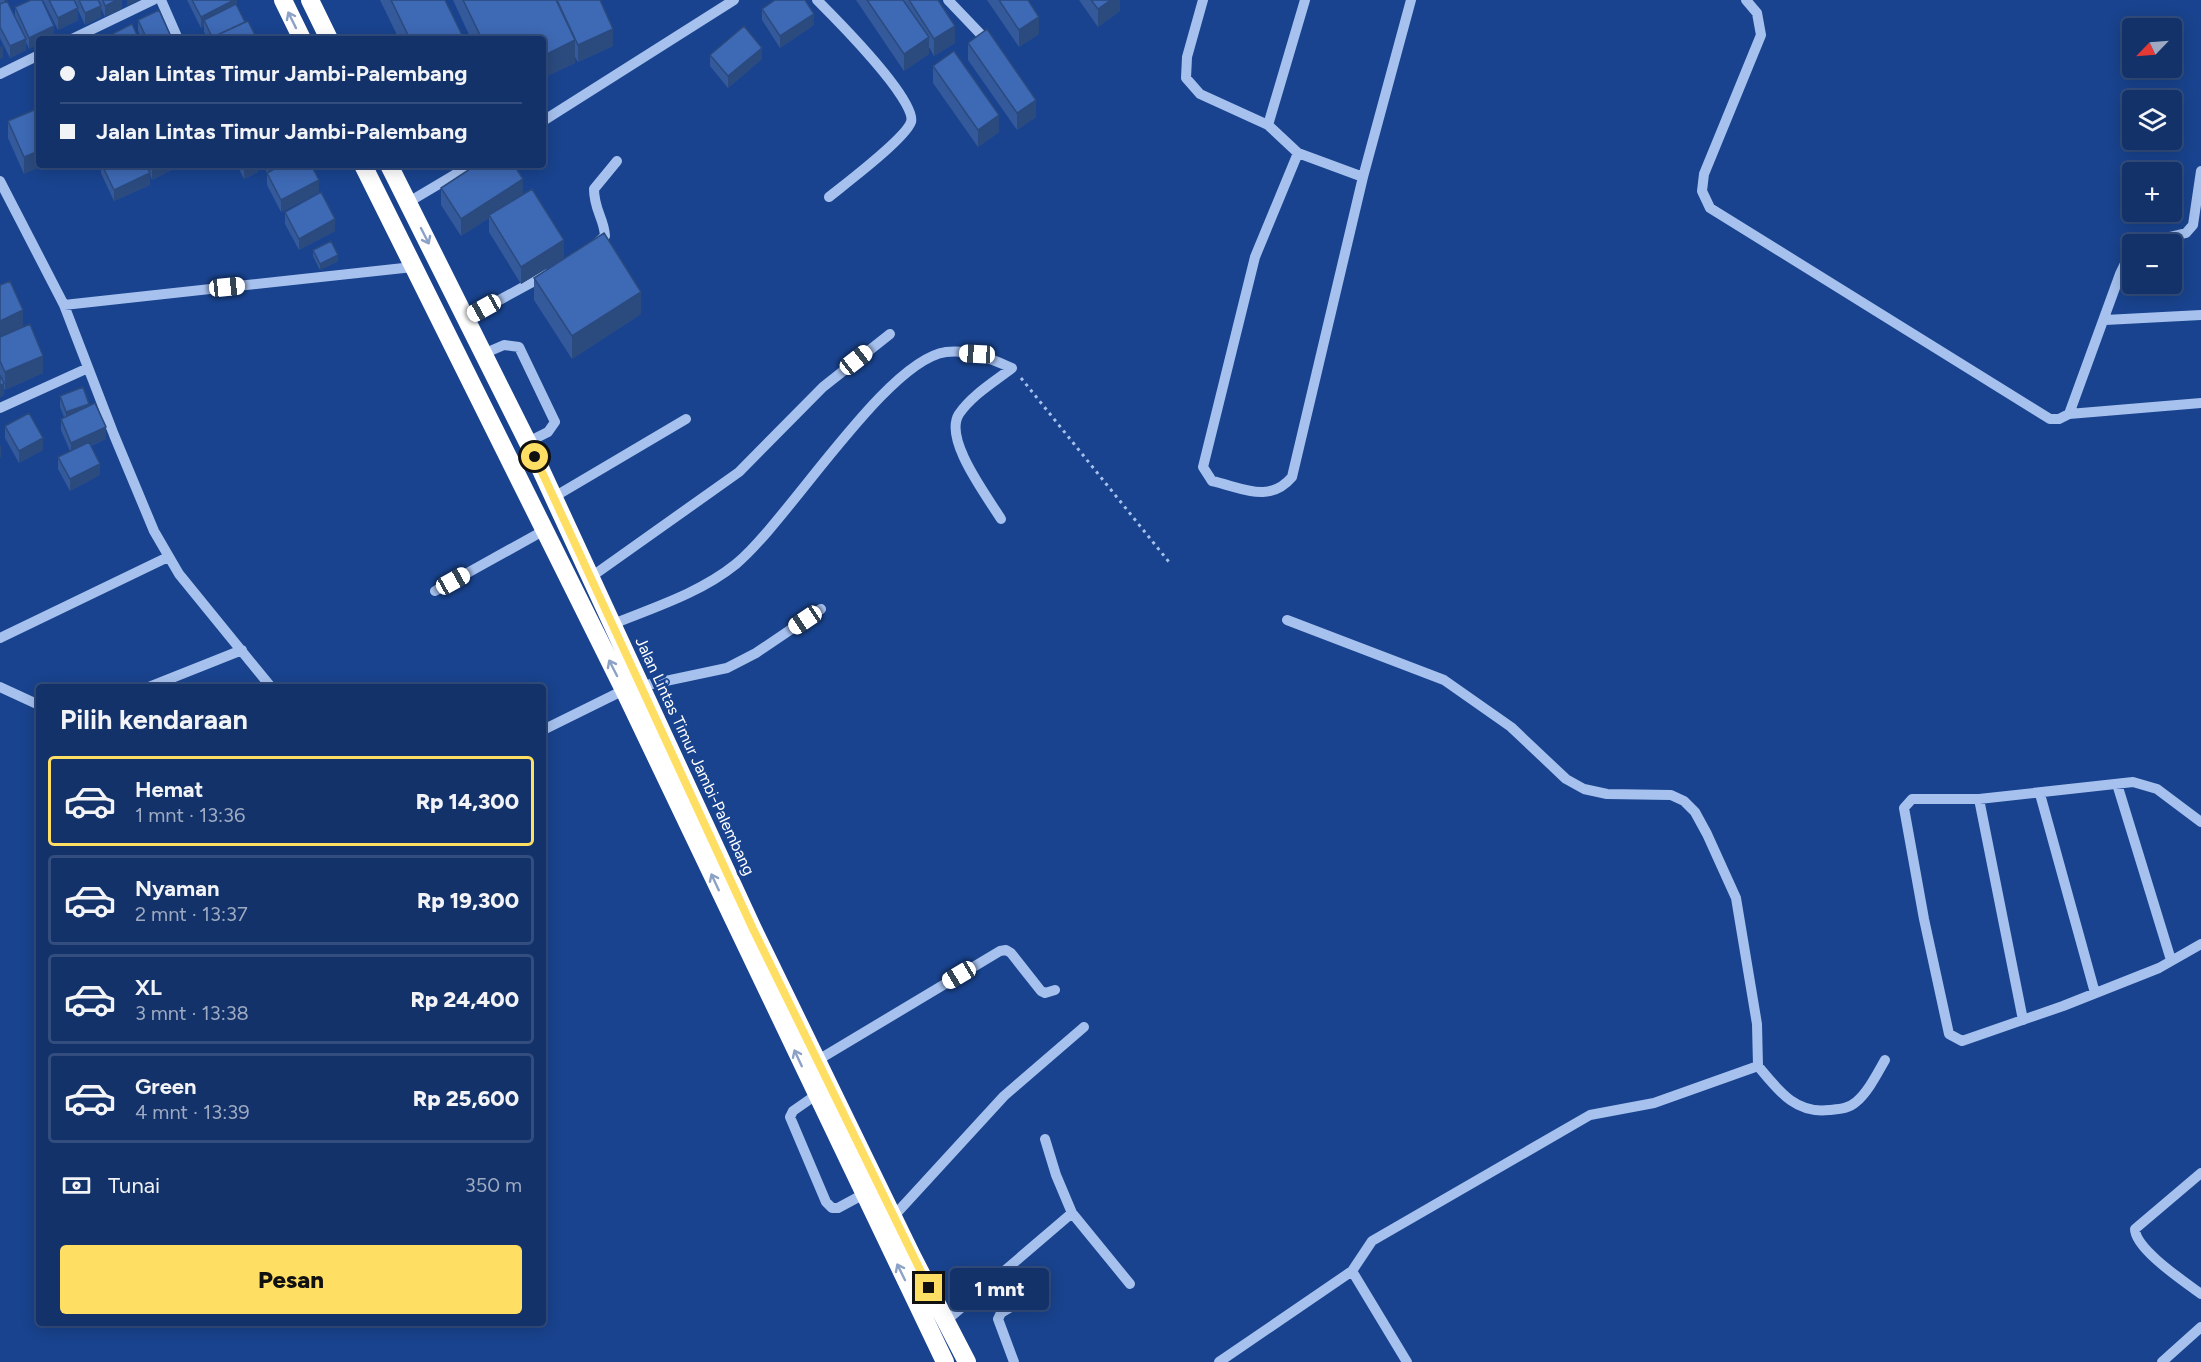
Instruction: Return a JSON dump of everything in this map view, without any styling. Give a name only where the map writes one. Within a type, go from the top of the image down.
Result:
[{"type":"highway","points":[[283,0],[301,36]]},
{"type":"highway","points":[[310,0],[328,36]]},
{"type":"highway","name":"Jalan Lintas Timur Jambi-Palembang","points":[[364,168],[543,531],[633,688],[818,1060],[893,1217],[967,1362]]},
{"type":"highway","name":"Jalan Lintas Timur Jambi-Palembang","points":[[390,168],[528,442],[613,624],[633,688],[816,1095],[945,1362]]},
{"type":"highway","points":[[491,422],[513,412]]},
{"type":"street","points":[[78,36],[153,0]]},
{"type":"street","points":[[161,0],[177,36]]},
{"type":"street","points":[[546,119],[734,0]]},
{"type":"street","points":[[817,0],[902,94],[912,116],[910,125],[890,145],[829,197]]},
{"type":"street","points":[[948,0],[992,46]]},
{"type":"street","points":[[1203,0],[1187,57],[1186,78],[1200,94],[1268,125],[1298,153],[1363,177]]},
{"type":"street","points":[[1268,125],[1305,0]]},
{"type":"street","points":[[1298,153],[1252,268],[1203,467],[1212,481],[1267,494],[1281,490],[1292,477],[1363,177],[1411,0]]},
{"type":"street","points":[[1746,0],[1757,13],[1761,35],[1704,174],[1702,191],[1710,208],[2050,419],[2059,419],[2069,414],[2201,403]]},
{"type":"street","points":[[0,74],[36,56]]},
{"type":"street","points":[[591,248],[605,236],[605,227],[594,205],[594,189],[617,161]]},
{"type":"street","points":[[407,203],[466,168]]},
{"type":"street","points":[[2182,234],[2186,233],[2193,225],[2201,171]]},
{"type":"street","points":[[0,182],[64,305],[146,512],[168,556],[209,613],[269,684]]},
{"type":"street","points":[[465,319],[561,266]]},
{"type":"street","points":[[64,305],[413,267]]},
{"type":"street","points":[[2069,414],[2122,270]]},
{"type":"street","points":[[2105,321],[2201,315]]},
{"type":"street","points":[[591,577],[739,472],[823,387],[890,334]]},
{"type":"street","points":[[483,354],[504,345],[519,347],[555,422],[548,432],[528,442]]},
{"type":"street","points":[[613,624],[711,582],[736,564],[763,538],[857,422],[907,372],[930,357],[947,352],[977,354],[1012,368]]},
{"type":"street","points":[[0,408],[88,368]]},
{"type":"street","points":[[1001,519],[957,444],[955,427],[958,416],[972,399],[1012,368]]},
{"type":"street","points":[[554,497],[686,419]]},
{"type":"street","points":[[435,591],[543,531]]},
{"type":"street","points":[[0,638],[168,556]]},
{"type":"street","points":[[546,729],[633,688],[727,668],[756,653],[821,609]]},
{"type":"street","points":[[1287,620],[1444,680],[1511,727],[1566,779],[1584,789],[1606,794],[1671,795],[1684,801],[1695,812],[1736,898],[1757,1024],[1758,1066],[1782,1095],[1798,1107],[1818,1112],[1843,1109],[1855,1103],[1885,1060]]},
{"type":"street","points":[[157,684],[242,650]]},
{"type":"street","points":[[0,687],[36,704]]},
{"type":"street","points":[[2201,822],[2157,789],[2133,782],[1979,799],[1912,799],[1904,808],[1924,919],[1949,1034],[1962,1041],[2159,968],[2201,944]]},
{"type":"street","points":[[2117,784],[2171,960]]},
{"type":"street","points":[[2040,794],[2095,993]]},
{"type":"street","points":[[1979,799],[2023,1020]]},
{"type":"street","points":[[818,1060],[1000,951],[1006,950],[1011,953],[1041,991],[1045,993],[1055,990]]},
{"type":"street","points":[[893,1217],[1004,1096],[1084,1027]]},
{"type":"street","points":[[1219,1362],[1352,1271],[1372,1241],[1572,1124],[1590,1115],[1654,1103],[1758,1066]]},
{"type":"street","points":[[816,1095],[793,1111],[790,1117],[826,1202],[832,1208],[838,1208],[864,1194]]},
{"type":"street","points":[[1045,1139],[1056,1175],[1072,1213],[1130,1284]]},
{"type":"street","points":[[2201,1173],[2135,1229],[2135,1236],[2144,1248],[2201,1294]]},
{"type":"street","points":[[947,1320],[1072,1213]]},
{"type":"street","points":[[1352,1271],[1407,1362]]},
{"type":"street","points":[[1014,1362],[998,1319],[1001,1313],[1044,1287]]},
{"type":"street","points":[[2162,1362],[2201,1327]]},
{"type":"path","points":[[1012,368],[1169,562]]},
{"type":"building","points":[[31,0],[42,0],[54,26],[29,38],[15,7]]},
{"type":"building","points":[[49,0],[74,0],[78,8],[58,18]]},
{"type":"building","points":[[79,0],[98,0],[101,6],[85,13]]},
{"type":"building","points":[[103,0],[117,0],[105,6]]},
{"type":"building","points":[[192,0],[234,0],[201,17]]},
{"type":"building","points":[[391,0],[445,0],[463,36],[409,36]]},
{"type":"building","points":[[463,0],[556,0],[575,40],[546,54],[546,36],[481,36]]},
{"type":"building","points":[[557,0],[600,0],[613,29],[578,45]]},
{"type":"building","points":[[775,0],[805,0],[814,14],[780,36],[762,9]]},
{"type":"building","points":[[867,0],[903,0],[929,37],[904,54]]},
{"type":"building","points":[[909,0],[938,0],[955,26],[934,39]]},
{"type":"building","points":[[999,0],[1028,0],[1039,17],[1019,30]]},
{"type":"building","points":[[1091,0],[1111,0],[1098,9]]},
{"type":"building","points":[[7,1],[26,39],[10,46],[0,27],[0,4]]},
{"type":"building","points":[[236,4],[245,22],[212,36],[204,20]]},
{"type":"building","points":[[159,10],[171,36],[146,36],[138,20]]},
{"type":"building","points":[[248,21],[256,36],[215,36]]},
{"type":"building","points":[[132,24],[138,36],[108,36]]},
{"type":"building","points":[[744,26],[762,48],[728,76],[710,55]]},
{"type":"building","points":[[987,29],[1036,100],[1017,113],[968,43]]},
{"type":"building","points":[[954,51],[999,115],[978,130],[933,66]]},
{"type":"building","points":[[36,109],[36,152],[24,157],[8,121]]},
{"type":"building","points":[[103,168],[148,168],[150,173],[114,190]]},
{"type":"building","points":[[276,168],[313,168],[319,180],[281,200],[267,173]]},
{"type":"building","points":[[471,168],[516,168],[523,179],[461,219],[441,188]]},
{"type":"building","points":[[532,189],[564,240],[521,267],[489,215]]},
{"type":"building","points":[[321,192],[335,219],[299,239],[285,212]]},
{"type":"building","points":[[604,233],[641,292],[572,336],[534,278]]},
{"type":"building","points":[[331,241],[338,255],[320,264],[313,250]]},
{"type":"building","points":[[10,281],[23,310],[0,321],[0,285]]},
{"type":"building","points":[[30,324],[43,356],[5,372],[0,361],[0,337]]},
{"type":"building","points":[[83,387],[89,404],[66,412],[60,396]]},
{"type":"building","points":[[95,403],[106,427],[71,443],[61,419]]},
{"type":"building","points":[[29,413],[43,438],[19,451],[5,426]]},
{"type":"building","points":[[89,442],[100,464],[70,479],[58,457]]},
{"type":"route","points":[[535,457],[753,929],[929,1288]]}]
